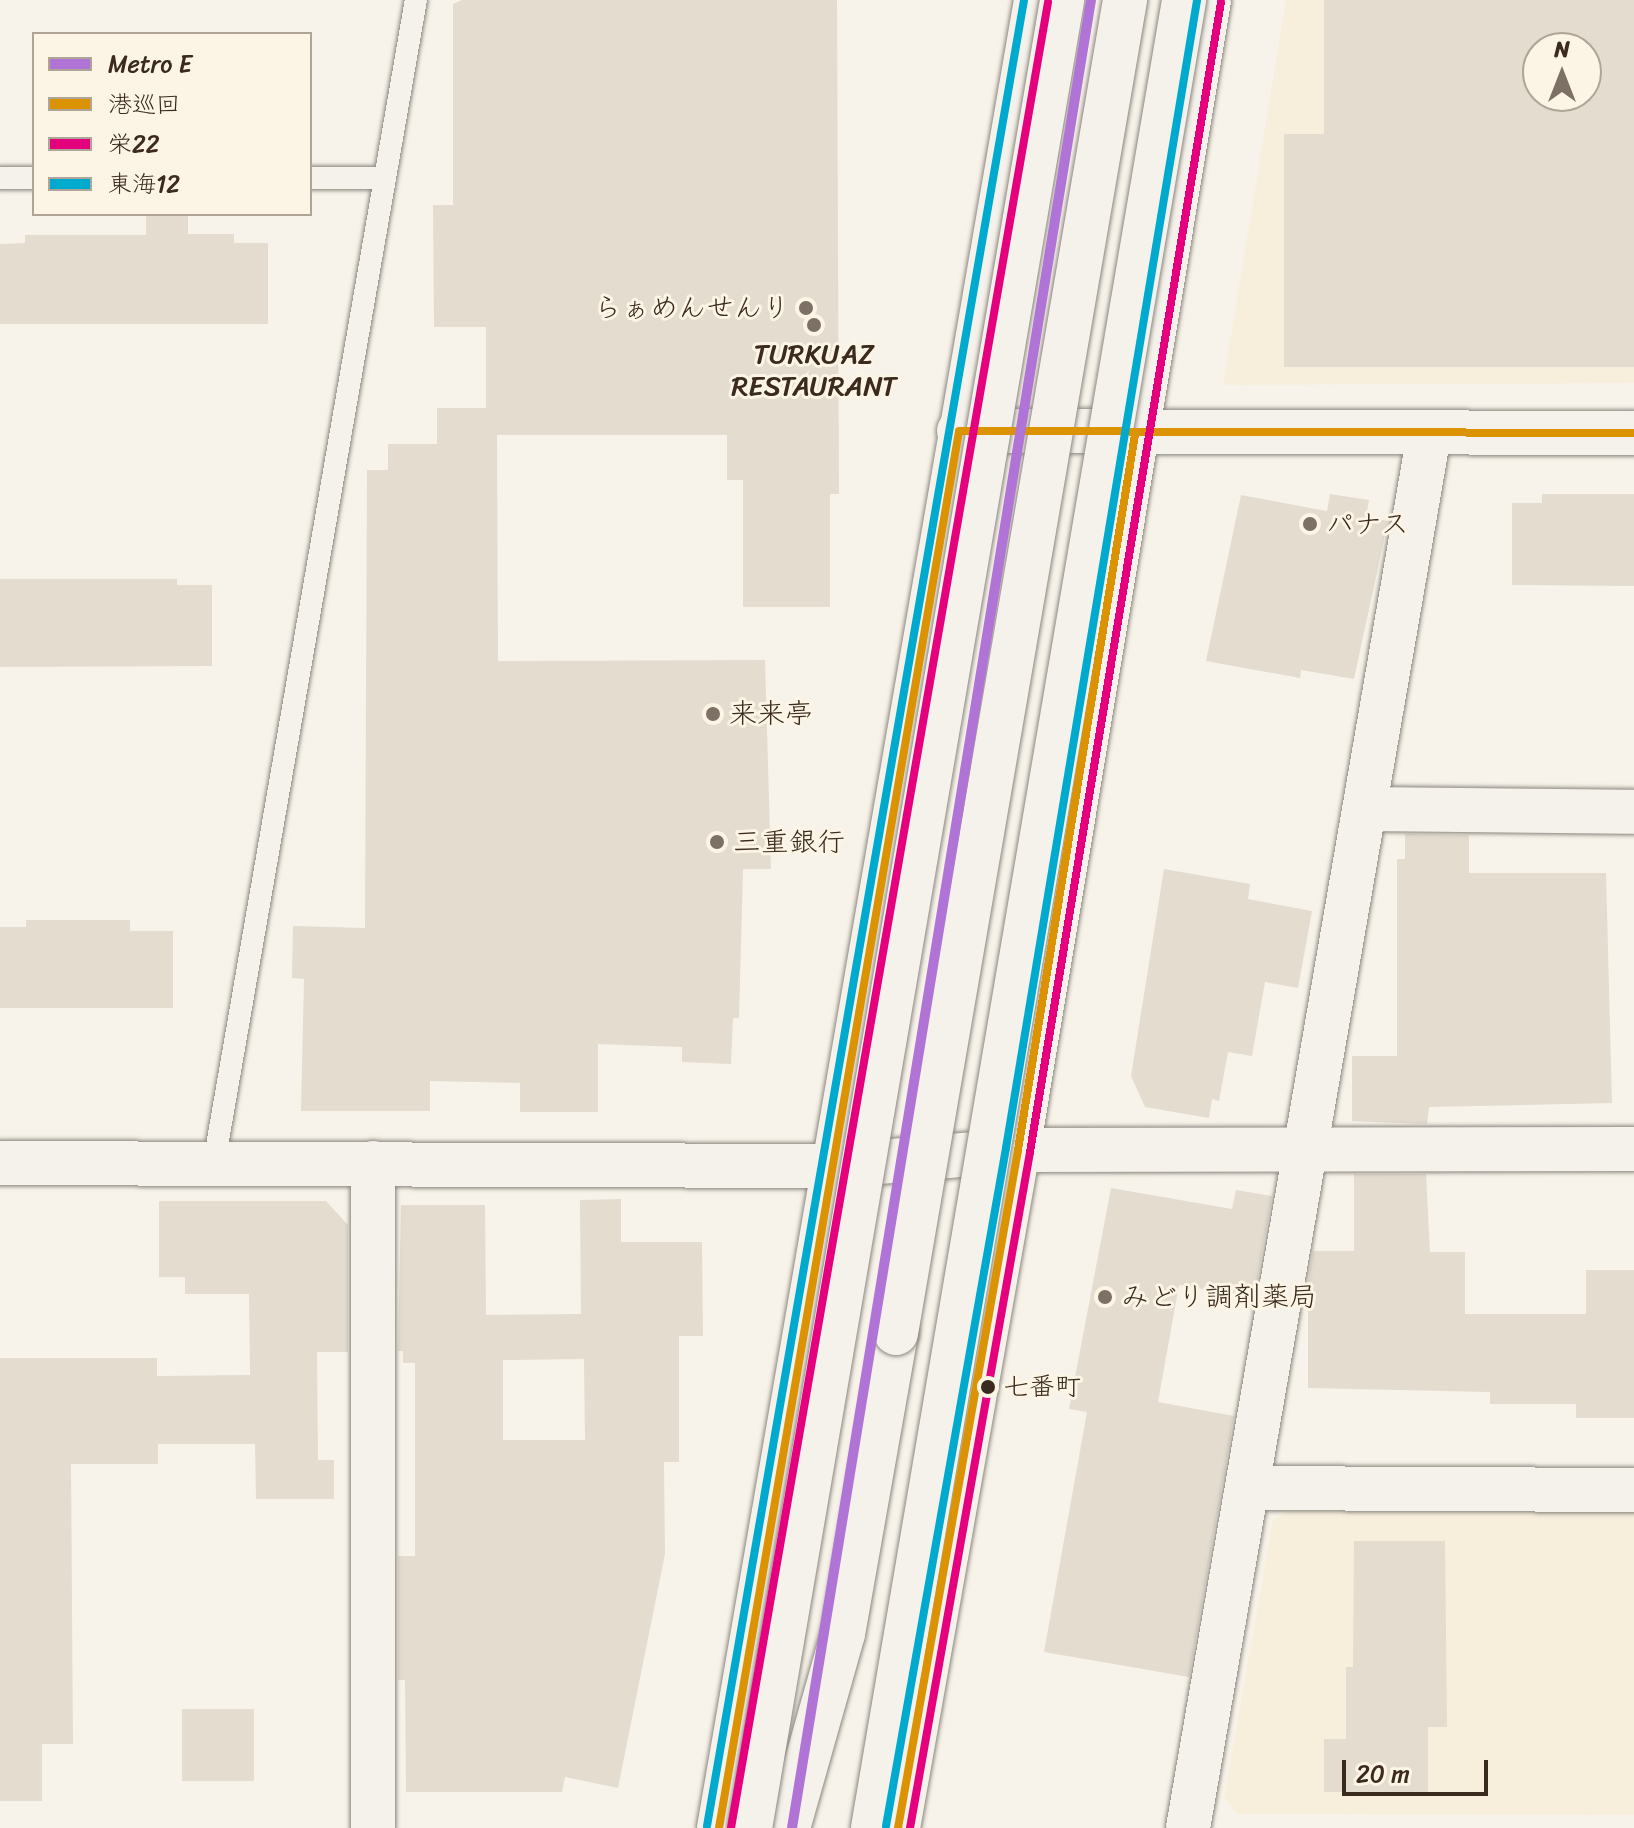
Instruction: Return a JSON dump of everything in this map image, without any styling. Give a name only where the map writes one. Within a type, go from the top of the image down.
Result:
[{"type":"main road","points":[[719,1828],[1036,0]]},
{"type":"main road","points":[[750,1828],[1062,0]]},
{"type":"main road","points":[[788,1828],[843,1634],[1125,0]]},
{"type":"main road","points":[[873,1828],[1184,0]]},
{"type":"main road","points":[[898,1828],[1018,1150],[1209,0]]},
{"type":"main road","points":[[959,431],[1135,435],[1634,433]]},
{"type":"main road","points":[[1188,1828],[1308,1150],[1429,434]]},
{"type":"main road","points":[[1365,809],[1634,812]]},
{"type":"main road","points":[[0,1163],[833,1166],[1018,1150],[1634,1149]]},
{"type":"main road","points":[[373,1163],[373,1828]]},
{"type":"main road","points":[[1248,1488],[1634,1490]]},
{"type":"lane","points":[[214,1163],[416,0]]},
{"type":"lane","points":[[0,178],[32,178]]},
{"type":"lane","points":[[312,178],[385,178]]},
{"type":"shaded area","points":[[1286,0],[1634,0],[1634,383],[1223,385]]},
{"type":"shaded area","points":[[1296,1506],[1634,1507],[1634,1815],[1238,1814],[1224,1797],[1273,1520]]},
{"type":"building","points":[[462,0],[837,0],[839,494],[830,494],[830,607],[743,607],[743,480],[727,480],[727,435],[497,435],[498,661],[765,660],[771,869],[743,869],[739,1018],[733,1018],[731,1064],[682,1062],[682,1047],[598,1044],[598,1112],[520,1112],[520,1083],[430,1081],[430,1111],[301,1111],[304,979],[292,978],[293,926],[365,928],[367,470],[388,470],[388,444],[437,444],[437,408],[486,408],[486,327],[434,327],[433,205],[453,205],[453,4]]},
{"type":"building","points":[[1324,0],[1634,0],[1634,367],[1284,367],[1284,134],[1324,134]]},
{"type":"building","points":[[146,216],[188,216],[188,234],[234,234],[234,243],[268,243],[268,324],[0,324],[0,244],[25,243],[25,235],[146,235]]},
{"type":"building","points":[[1330,494],[1369,500],[1366,517],[1388,521],[1354,679],[1301,670],[1300,678],[1206,661],[1241,495],[1327,511]]},
{"type":"building","points":[[1542,494],[1634,494],[1634,586],[1512,585],[1512,503],[1542,503]]},
{"type":"building","points":[[0,579],[177,579],[177,585],[212,585],[212,666],[0,667]]},
{"type":"building","points":[[1405,834],[1469,835],[1469,873],[1606,873],[1612,1103],[1429,1107],[1427,1124],[1352,1121],[1352,1056],[1397,1056],[1397,859],[1405,859]]},
{"type":"building","points":[[1164,869],[1250,884],[1248,899],[1312,911],[1298,988],[1265,982],[1252,1056],[1228,1052],[1219,1101],[1212,1099],[1209,1118],[1145,1107],[1131,1076]]},
{"type":"building","points":[[26,920],[130,920],[130,931],[173,931],[173,1008],[0,1008],[0,927],[26,927]]},
{"type":"building","points":[[1354,1174],[1426,1174],[1430,1252],[1465,1252],[1465,1314],[1586,1314],[1586,1270],[1634,1270],[1634,1418],[1576,1418],[1576,1404],[1490,1404],[1490,1392],[1308,1388],[1308,1307],[1304,1306],[1313,1251],[1354,1251]]},
{"type":"building","points":[[1111,1188],[1232,1209],[1236,1190],[1272,1196],[1254,1298],[1179,1285],[1158,1402],[1234,1416],[1189,1677],[1044,1652],[1087,1412],[1069,1409]]},
{"type":"building","points":[[621,1199],[621,1242],[702,1242],[703,1336],[679,1336],[679,1462],[664,1462],[665,1554],[618,1788],[565,1777],[562,1792],[406,1792],[405,1680],[398,1680],[398,1556],[415,1556],[415,1363],[403,1363],[403,1351],[398,1351],[401,1205],[485,1205],[486,1315],[581,1314],[580,1200]],"holes":[[[584,1359],[585,1440],[503,1440],[503,1360]]]},
{"type":"building","points":[[159,1201],[326,1201],[348,1225],[348,1352],[317,1352],[318,1460],[334,1460],[334,1499],[256,1499],[255,1444],[158,1444],[158,1464],[71,1464],[73,1744],[42,1744],[42,1801],[0,1801],[0,1358],[157,1358],[157,1376],[250,1375],[249,1294],[185,1294],[185,1277],[159,1277]]},
{"type":"building","points":[[1354,1541],[1445,1541],[1447,1727],[1428,1727],[1428,1792],[1324,1792],[1324,1739],[1346,1739],[1346,1667],[1353,1667]]},
{"type":"building","points":[[182,1709],[254,1709],[254,1781],[182,1781]]},
{"type":"metro line","name":"E","points":[[792,1828],[1091,0]]},
{"type":"transit line","name":"東海12","points":[[707,1826],[1024,0]]},
{"type":"transit line","name":"東海12","points":[[886,1826],[1006,1148],[1197,0]]},
{"type":"transit line","name":"栄22","points":[[731,1828],[1048,2]]},
{"type":"transit line","name":"栄22","points":[[910,1828],[1030,1152],[1221,2]]},
{"type":"transit line","name":"港巡回","points":[[719,1828],[959,431],[1634,433]]},
{"type":"transit line","name":"港巡回","points":[[898,1828],[1018,1150],[1135,435]]},
{"type":"place","name":"らぁめんせんり","points":[[806,308]]},
{"type":"place","name":"TURKUAZ RESTAURANT","points":[[814,325]]},
{"type":"place","name":"パナス","points":[[1310,524]]},
{"type":"place","name":"来来亭","points":[[713,714]]},
{"type":"place","name":"三重銀行","points":[[717,842]]},
{"type":"place","name":"みどり調剤薬局","points":[[1105,1297]]},
{"type":"place","name":"七番町","points":[[988,1387]]}]
